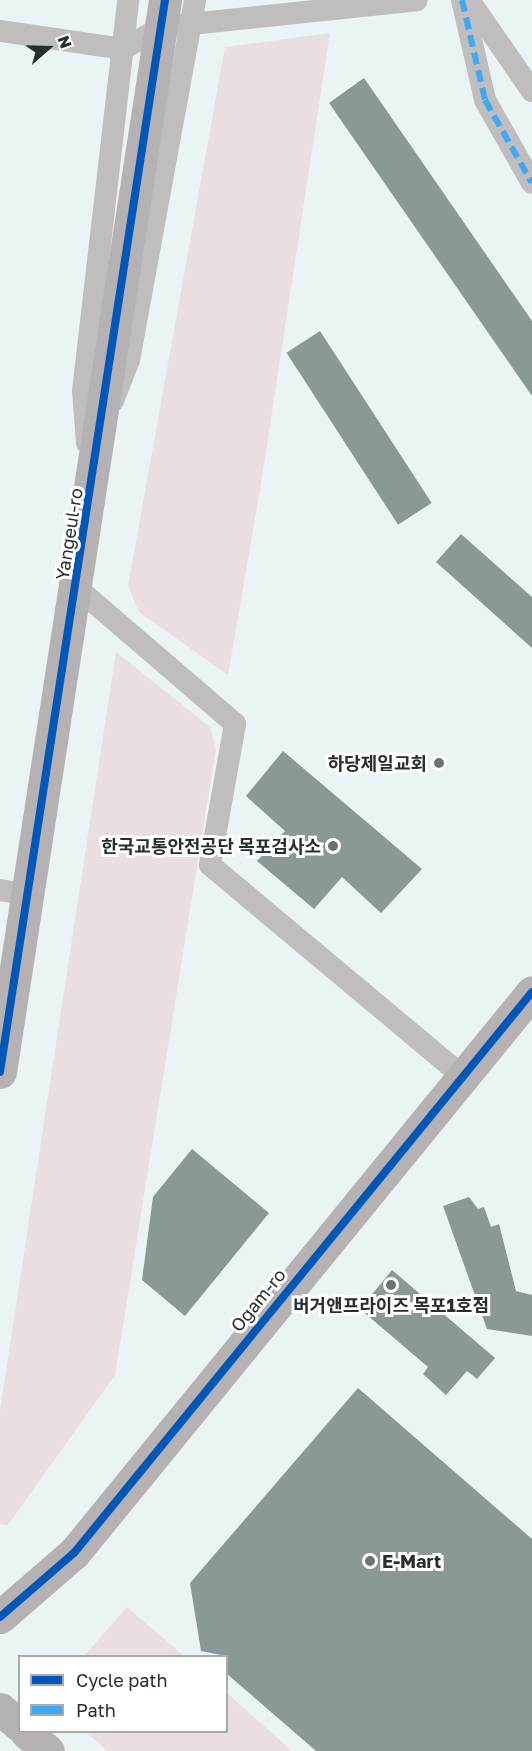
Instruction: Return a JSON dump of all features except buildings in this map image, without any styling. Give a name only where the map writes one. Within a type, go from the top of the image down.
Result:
[{"type":"street","points":[[92,488],[82,392],[128,0]]},
{"type":"street","points":[[0,31],[123,49],[195,0]]},
{"type":"street","points":[[173,17],[417,0]]},
{"type":"street","points":[[462,0],[485,100],[532,183]]},
{"type":"street","points":[[469,0],[532,91]]},
{"type":"street","name":"Yangeul-ro","points":[[0,1072],[13,892],[76,587],[99,435],[173,17]]},
{"type":"street","points":[[76,587],[235,724],[210,865],[461,1075]]},
{"type":"street","name":"Ogam-ro","points":[[0,1617],[74,1553],[461,1075],[532,992]]},
{"type":"street","points":[[0,1709],[18,1724]]},
{"type":"street","points":[[28,1733],[48,1751]]},
{"type":"shaded area","points":[[330,33],[261,484],[228,675],[139,612],[128,586],[225,47]]},
{"type":"shaded area","points":[[116,652],[210,727],[216,749],[115,1375],[8,1525],[0,1524],[0,1410]]},
{"type":"shaded area","points":[[127,1607],[183,1655],[85,1655]]},
{"type":"shaded area","points":[[228,1694],[292,1751],[108,1751],[86,1733],[228,1733]]},
{"type":"marked path","points":[[462,0],[485,100],[532,183]]},
{"type":"cycle path","points":[[0,1072],[165,0]]},
{"type":"cycle path","points":[[0,1617],[74,1553],[532,992]]},
{"type":"place","name":"하당제일교회","points":[[439,763]]},
{"type":"place","name":"한국교통안전공단 목포검사소","points":[[333,846]]},
{"type":"place","name":"버거앤프라이즈 목포1호점","points":[[391,1285]]},
{"type":"place","name":"E-Mart","points":[[370,1561]]}]
